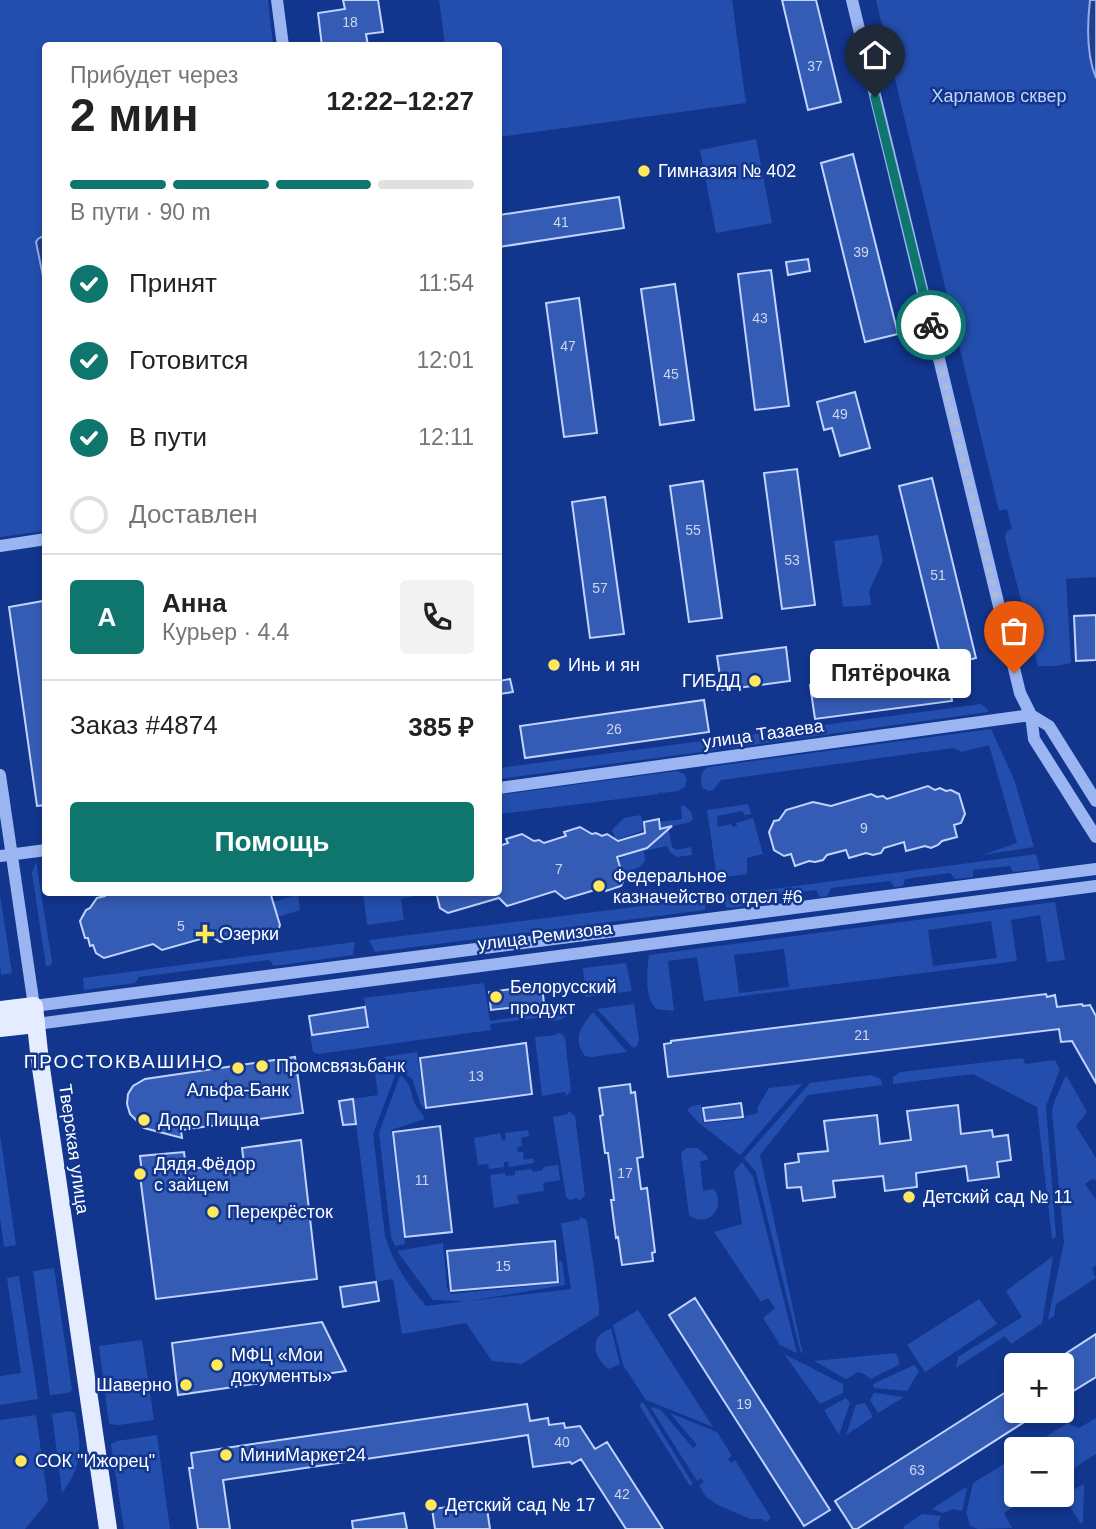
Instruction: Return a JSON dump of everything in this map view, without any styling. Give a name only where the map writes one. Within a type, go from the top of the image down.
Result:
[{"type":"main road","name":"улица Ремизова","points":[[0,1010],[35,1015]]},
{"type":"main road","name":"улица Ремизова","points":[[0,1028],[35,1015]]},
{"type":"main road","name":"Тверская улица","points":[[35,1015],[108,1529]]},
{"type":"street","points":[[277,0],[282,42]]},
{"type":"street","points":[[852,0],[1014,673],[1031,715],[1034,739],[1096,837]]},
{"type":"street","points":[[0,546],[42,540]]},
{"type":"street","points":[[1031,715],[1049,726],[1096,801]]},
{"type":"street","name":"улица Тазаева","points":[[502,788],[1031,715]]},
{"type":"street","name":"Тверская улица","points":[[0,775],[6,855],[35,1015]]},
{"type":"street","points":[[6,855],[42,850]]},
{"type":"street","name":"улица Ремизова","points":[[35,1015],[1096,869]]},
{"type":"street","name":"улица Ремизова","points":[[35,1015],[1096,886]]},
{"type":"green space","points":[[0,0],[268,0],[273,42],[42,42],[42,531],[0,537]]},
{"type":"green space","points":[[439,0],[732,0],[746,103],[502,137],[502,42],[445,42]]},
{"type":"green space","name":"Харламов сквер","points":[[876,0],[1090,0],[1088,40],[1096,78],[1096,577],[1066,579],[1071,663],[1038,666],[1005,538],[1007,531],[1012,529],[1007,509],[999,511]]},
{"type":"green space","points":[[756,139],[772,223],[716,233],[700,150]]},
{"type":"green space","points":[[878,535],[883,561],[869,591],[871,605],[843,607],[834,541]]},
{"type":"green space","points":[[981,704],[988,712],[730,748],[727,745],[726,738]]},
{"type":"green space","points":[[991,729],[1014,779],[1034,847],[982,855],[1017,843],[989,745],[962,752],[953,748],[721,780],[713,790],[702,788],[702,773],[709,767]]},
{"type":"green space","points":[[717,739],[718,746],[716,750],[502,779],[502,768]]},
{"type":"green space","points":[[677,771],[684,774],[687,780],[685,787],[678,791],[502,814],[502,795]]},
{"type":"green space","points":[[748,804],[751,814],[744,815],[743,811],[717,816],[718,827],[731,824],[733,827],[737,826],[736,823],[753,818],[763,854],[747,858],[747,874],[717,878],[707,810]]},
{"type":"green space","points":[[681,806],[691,812],[693,819],[668,827],[672,847],[676,850],[691,847],[692,855],[677,857],[667,846],[644,851],[645,861],[640,867],[623,873],[619,860],[652,845],[660,832],[660,822],[682,819]]},
{"type":"green space","points":[[641,815],[642,831],[616,840],[612,830],[624,818]]},
{"type":"green space","points":[[1036,854],[1040,869],[1013,872],[1010,866],[973,870],[973,877],[955,879],[950,873],[905,879],[903,886],[895,887],[890,881],[831,888],[827,896],[820,897],[816,890],[762,896],[760,904],[727,908],[720,896]]},
{"type":"green space","points":[[36,862],[52,962],[50,966],[46,966],[32,873]]},
{"type":"green space","points":[[0,895],[12,973],[1,975],[0,966]]},
{"type":"green space","points":[[298,896],[300,910],[278,917],[273,902]]},
{"type":"green space","points":[[363,896],[414,896],[401,899],[404,920],[367,925]]},
{"type":"green space","points":[[706,898],[705,910],[375,952],[369,940]]},
{"type":"green space","points":[[1055,902],[1065,960],[1047,962],[1040,915],[1011,920],[1017,961],[704,1001],[697,957],[668,961],[674,1011],[656,1009],[652,1004],[647,983],[649,955]],"holes":[[[991,921],[997,958],[933,966],[928,930]],[[784,949],[789,987],[739,993],[734,955]]]},
{"type":"green space","points":[[355,942],[353,955],[274,966],[269,960],[139,977],[135,983],[84,990],[83,978]]},
{"type":"green space","points":[[626,963],[632,991],[586,997],[583,968]]},
{"type":"green space","points":[[484,983],[490,1021],[572,1011],[570,1015],[559,1020],[550,1021],[544,1017],[490,1024],[491,1030],[318,1054],[313,1052],[310,1036],[368,1029],[364,998]]},
{"type":"green space","points":[[634,1004],[639,1039],[637,1046],[633,1048],[597,1009]]},
{"type":"green space","points":[[593,1012],[627,1052],[585,1056],[579,1038]]},
{"type":"green space","points":[[558,1033],[565,1038],[571,1091],[566,1096],[565,1092],[542,1096],[535,1037]]},
{"type":"green space","points":[[417,1052],[425,1109],[412,1079],[384,1057]]},
{"type":"green space","points":[[1023,1058],[1025,1064],[1055,1060],[1060,1069],[1046,1106],[1056,1237],[1052,1239],[1037,1107],[973,1074],[893,1084],[893,1077],[901,1072]]},
{"type":"green space","points":[[373,1059],[378,1059],[396,1073],[373,1134],[385,1236],[402,1273],[426,1306],[466,1301],[433,1300],[397,1251],[443,1243],[447,1288],[451,1294],[560,1283],[559,1262],[562,1261],[565,1285],[469,1301],[571,1289],[561,1223],[579,1220],[580,1217],[587,1220],[599,1315],[522,1364],[492,1361],[466,1323],[402,1334],[393,1279],[376,1282],[353,1099],[378,1095]]},
{"type":"green space","points":[[400,1075],[408,1084],[415,1104],[425,1119],[391,1130],[405,1244],[395,1246],[391,1237],[379,1133]]},
{"type":"green space","points":[[871,1075],[881,1079],[882,1085],[808,1095],[760,1155],[803,1355],[756,1172],[744,1158],[810,1083]]},
{"type":"green space","points":[[1066,1075],[1087,1112],[1076,1126],[1096,1158],[1096,1180],[1092,1179],[1085,1184],[1096,1200],[1096,1265],[1092,1268],[1096,1278],[1056,1304],[1054,1316],[1048,1320],[1064,1242],[1052,1112]]},
{"type":"green space","points":[[802,1084],[740,1155],[699,1123],[687,1110],[701,1104],[703,1123],[744,1119],[745,1116],[758,1113],[757,1108],[769,1088]]},
{"type":"green space","points":[[568,1111],[575,1116],[585,1196],[579,1201],[578,1198],[570,1200],[566,1197],[553,1117],[568,1114]]},
{"type":"green space","points":[[528,1130],[529,1136],[521,1138],[522,1146],[517,1147],[518,1152],[523,1152],[524,1160],[533,1158],[534,1163],[509,1167],[508,1162],[504,1162],[504,1167],[489,1169],[488,1164],[478,1165],[474,1138],[500,1133],[502,1140],[506,1139],[505,1133]]},
{"type":"green space","points":[[0,1134],[16,1245],[4,1247],[0,1218]]},
{"type":"green space","points":[[686,1148],[697,1148],[707,1156],[708,1160],[700,1161],[703,1191],[714,1189],[717,1196],[717,1210],[702,1220],[689,1215],[681,1153]]},
{"type":"green space","points":[[742,1162],[753,1177],[797,1353],[780,1345],[763,1318],[775,1308],[768,1298],[761,1302],[714,1232],[742,1224],[734,1171]]},
{"type":"green space","points":[[558,1165],[560,1180],[543,1183],[544,1191],[517,1195],[519,1203],[494,1208],[490,1175],[515,1175],[515,1171],[532,1169],[533,1172],[543,1170],[543,1167]]},
{"type":"green space","points":[[1053,1256],[1042,1323],[1011,1344],[1005,1336],[956,1368],[958,1357],[1022,1317],[1006,1291]]},
{"type":"green space","points":[[54,1268],[72,1390],[50,1395],[33,1271]]},
{"type":"green space","points":[[19,1276],[38,1399],[0,1405],[0,1376],[21,1373],[7,1278]]},
{"type":"green space","points":[[979,1299],[997,1324],[925,1372],[907,1345]]},
{"type":"green space","points":[[638,1310],[713,1427],[646,1400],[623,1365],[613,1325]]},
{"type":"green space","points":[[611,1328],[620,1364],[609,1369],[598,1356],[596,1343],[599,1336]]},
{"type":"green space","points":[[142,1340],[154,1420],[109,1424],[99,1346]]},
{"type":"green space","points":[[896,1353],[900,1364],[871,1379],[858,1372],[846,1379],[814,1361]]},
{"type":"green space","points":[[784,1354],[843,1384],[843,1393],[820,1404]]},
{"type":"green space","points":[[914,1365],[919,1371],[907,1391],[874,1388],[873,1384]]},
{"type":"green space","points":[[874,1393],[904,1397],[878,1413],[870,1400]]},
{"type":"green space","points":[[846,1398],[850,1403],[839,1435],[824,1410]]},
{"type":"green space","points":[[643,1402],[693,1484],[690,1486],[639,1405]]},
{"type":"green space","points":[[865,1403],[873,1417],[846,1435],[856,1405]]},
{"type":"green space","points":[[651,1408],[661,1410],[693,1448],[697,1445],[670,1413],[717,1432],[732,1456],[728,1459],[731,1463],[735,1460],[771,1518],[766,1522],[762,1519],[750,1519],[706,1497],[699,1485],[704,1482],[701,1478],[697,1481]]},
{"type":"green space","points":[[70,1411],[75,1413],[79,1454],[74,1473],[62,1493],[52,1414]]},
{"type":"green space","name":"СОК \"Ижорец\"","points":[[36,1415],[48,1501],[25,1529],[0,1529],[0,1420]]},
{"type":"green space","points":[[1096,1418],[1096,1454],[1074,1468],[1074,1437],[1046,1437],[1067,1423],[1079,1428]]},
{"type":"green space","points":[[157,1435],[170,1529],[124,1529],[111,1444]]},
{"type":"green space","points":[[1004,1464],[1004,1507],[1014,1507],[1004,1513],[1012,1528],[978,1529],[970,1526],[966,1514],[973,1483]]},
{"type":"green space","points":[[1084,1484],[1081,1524],[1070,1507],[1074,1507],[1074,1489]]},
{"type":"green space","points":[[966,1487],[962,1511],[954,1509],[943,1513],[932,1509]]},
{"type":"green space","points":[[922,1514],[941,1516],[938,1523],[940,1529],[904,1529],[903,1527]]},
{"type":"shaded area","points":[[1090,0],[1096,0],[1096,78],[1088,40]]},
{"type":"shaded area","points":[[42,237],[42,271],[36,242]]},
{"type":"building","points":[[343,0],[378,0],[383,32],[366,34],[367,42],[322,42],[318,13],[345,9]]},
{"type":"building","points":[[782,0],[816,0],[841,102],[808,110]]},
{"type":"building","points":[[853,154],[898,334],[865,342],[821,163]]},
{"type":"building","points":[[619,197],[624,228],[502,247],[502,215]]},
{"type":"building","points":[[808,259],[810,271],[788,275],[786,262]]},
{"type":"building","points":[[771,270],[789,406],[755,410],[738,274]]},
{"type":"building","points":[[675,284],[694,420],[660,425],[641,289]]},
{"type":"building","points":[[579,298],[597,433],[564,437],[546,303]]},
{"type":"building","points":[[855,392],[870,448],[840,456],[832,428],[824,430],[817,402]]},
{"type":"building","points":[[797,469],[815,605],[782,609],[764,473]]},
{"type":"building","points":[[932,478],[976,658],[943,666],[899,486]]},
{"type":"building","points":[[703,481],[722,618],[689,622],[670,486]]},
{"type":"building","points":[[605,497],[624,634],[590,638],[572,502]]},
{"type":"building","points":[[42,601],[42,805],[37,806],[9,607]]},
{"type":"building","points":[[1096,615],[1096,660],[1076,661],[1074,616]]},
{"type":"building","points":[[786,647],[790,681],[722,690],[717,656]]},
{"type":"building","points":[[947,666],[952,701],[815,719],[810,685]]},
{"type":"building","points":[[510,679],[513,692],[502,694],[502,680]]},
{"type":"building","points":[[704,700],[709,732],[525,758],[520,726]]},
{"type":"building","points":[[928,786],[935,790],[940,788],[959,794],[965,814],[961,823],[954,825],[957,837],[942,841],[931,848],[925,846],[906,851],[904,842],[884,848],[881,853],[866,853],[849,858],[846,850],[827,855],[823,860],[795,866],[791,854],[784,856],[774,850],[769,832],[774,821],[779,820],[786,810],[813,802],[831,806],[871,794],[887,799]]},
{"type":"building","points":[[659,819],[660,829],[672,826],[647,848],[617,857],[624,880],[621,886],[606,891],[605,887],[565,899],[555,891],[507,906],[499,898],[448,913],[440,908],[437,896],[502,896],[502,845],[508,843],[506,839],[522,834],[544,843],[566,836],[564,832],[580,827],[592,834],[607,834],[618,841],[645,833],[644,822]]},
{"type":"building","points":[[271,896],[280,925],[278,931],[262,936],[261,931],[220,942],[211,936],[162,950],[153,944],[104,958],[96,953],[93,945],[90,946],[80,921],[97,898]]},
{"type":"building","points":[[542,985],[544,1004],[491,1010],[489,992]]},
{"type":"building","points":[[1046,994],[1047,997],[1055,995],[1057,1007],[1090,1005],[1096,1016],[1096,1083],[1072,1041],[1061,1042],[1059,1029],[668,1077],[664,1044],[671,1041]]},
{"type":"building","points":[[365,1007],[368,1027],[312,1035],[309,1016]]},
{"type":"building","points":[[526,1043],[532,1094],[426,1108],[420,1058]]},
{"type":"building","points":[[295,1057],[303,1113],[181,1130],[182,1138],[144,1128],[130,1114],[128,1094],[133,1086],[145,1079]]},
{"type":"building","points":[[630,1084],[631,1093],[635,1092],[643,1157],[637,1158],[641,1189],[647,1188],[655,1252],[652,1253],[653,1261],[622,1265],[611,1200],[614,1200],[608,1153],[605,1153],[600,1116],[603,1115],[599,1088]]},
{"type":"building","points":[[353,1099],[356,1124],[343,1125],[339,1101]]},
{"type":"building","points":[[741,1103],[743,1117],[705,1121],[703,1108]]},
{"type":"building","points":[[958,1105],[961,1134],[992,1130],[993,1137],[1008,1135],[1011,1160],[997,1162],[999,1177],[968,1181],[966,1166],[916,1173],[917,1187],[885,1191],[883,1176],[833,1181],[835,1197],[803,1201],[801,1187],[787,1188],[785,1164],[799,1162],[798,1154],[828,1151],[824,1121],[877,1115],[880,1144],[911,1140],[907,1111]]},
{"type":"building","points":[[440,1126],[452,1232],[405,1237],[393,1132]]},
{"type":"building","points":[[301,1140],[317,1279],[156,1299],[140,1176],[140,1156],[184,1152],[186,1169],[244,1164],[242,1148]]},
{"type":"building","points":[[555,1241],[558,1282],[451,1291],[447,1251]]},
{"type":"building","points":[[376,1282],[379,1301],[343,1307],[340,1287]]},
{"type":"building","points":[[695,1298],[830,1510],[804,1526],[669,1315]]},
{"type":"building","points":[[322,1322],[346,1371],[178,1395],[172,1343]]},
{"type":"building","points":[[1096,1334],[1096,1377],[1074,1391],[1074,1353],[1067,1353]]},
{"type":"building","points":[[1004,1393],[1004,1423],[1023,1423],[857,1529],[853,1529],[835,1501]]},
{"type":"building","points":[[527,1404],[530,1421],[548,1418],[549,1425],[564,1423],[565,1428],[580,1426],[595,1449],[607,1442],[663,1529],[626,1529],[581,1459],[572,1464],[570,1462],[533,1467],[528,1435],[223,1480],[230,1529],[198,1529],[189,1468],[193,1468],[191,1453]]},
{"type":"building","points":[[486,1502],[490,1529],[435,1529],[432,1509]]},
{"type":"building","points":[[404,1513],[407,1529],[353,1529],[352,1521]]},
{"type":"way so far","points":[[931,325],[1014,673]]},
{"type":"place","name":"Гимназия № 402","points":[[644,171]]},
{"type":"place","name":"Инь и ян","points":[[554,665]]},
{"type":"place","name":"Пятёрочка","points":[[1014,673]]},
{"type":"place","name":"ГИБДД","points":[[755,681]]},
{"type":"place","name":"Федеральное казначейство отдел #6","points":[[599,886]]},
{"type":"place","name":"Озерки","points":[[205,934]]},
{"type":"place","name":"Белорусский продукт","points":[[496,997]]},
{"type":"place","name":"Промсвязьбанк","points":[[262,1066]]},
{"type":"place","name":"Альфа-Банк","points":[[238,1068]]},
{"type":"place","name":"Додо Пицца","points":[[144,1120]]},
{"type":"place","name":"Дядя Фёдор с зайцем","points":[[140,1174]]},
{"type":"place","name":"Детский сад № 11","points":[[909,1197]]},
{"type":"place","name":"Перекрёсток","points":[[213,1212]]},
{"type":"place","name":"МФЦ «Мои документы»","points":[[217,1365]]},
{"type":"place","name":"Шаверно","points":[[186,1385]]},
{"type":"place","name":"МиниМаркет24","points":[[226,1455]]},
{"type":"place","name":"СОК \"Ижорец\"","points":[[21,1461]]},
{"type":"place","name":"Детский сад № 17","points":[[431,1505]]},
{"type":"district","name":"ПРОСТОКВАШИНО","points":[[124,1061]]},
{"type":"route","points":[[875,97],[931,325]]}]
